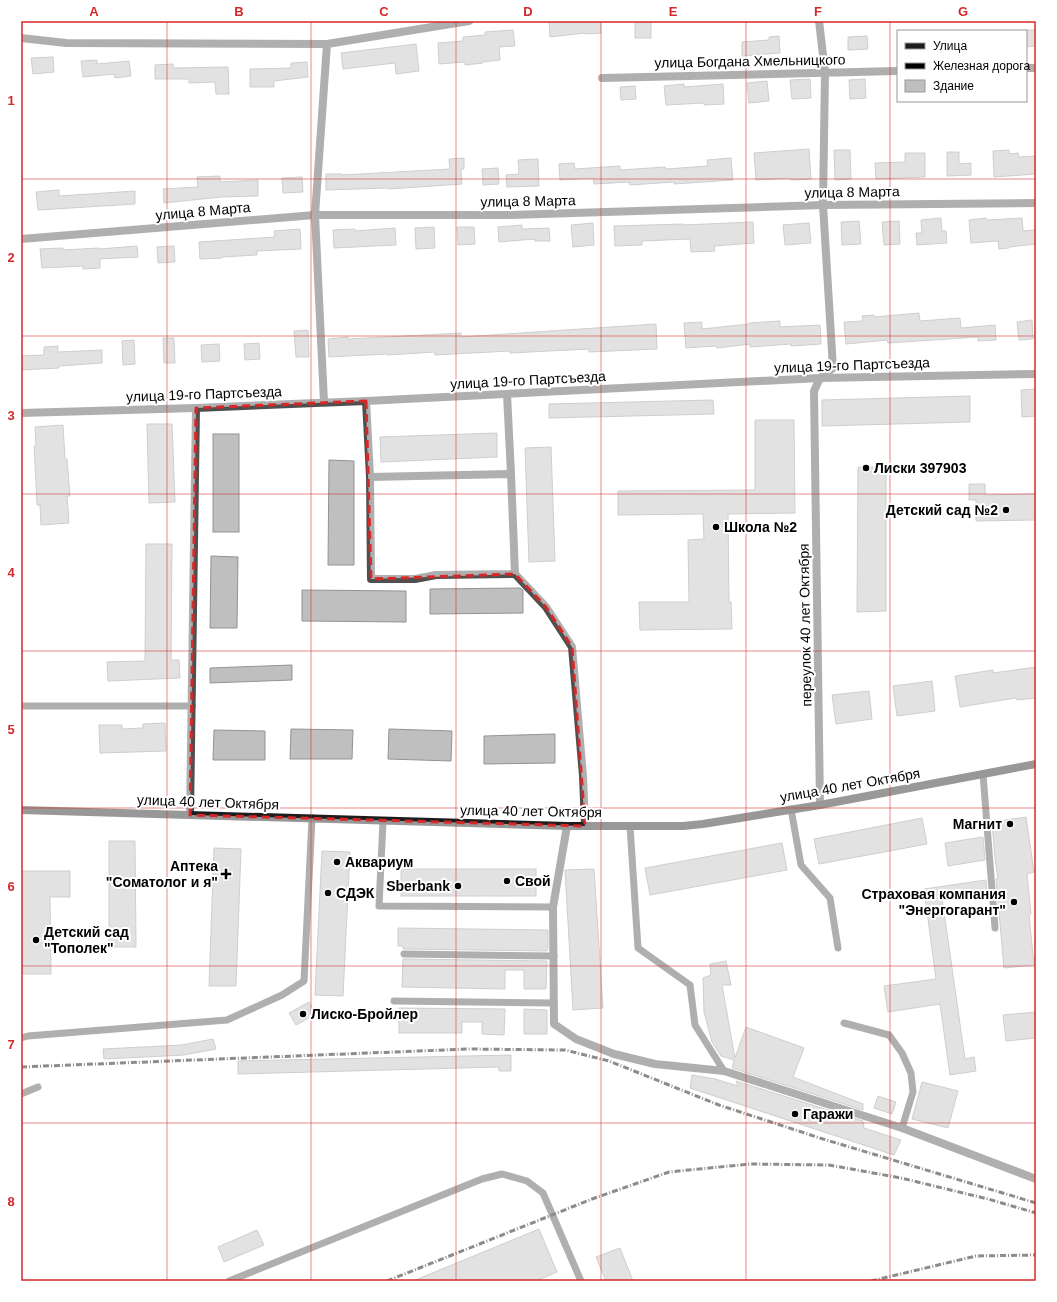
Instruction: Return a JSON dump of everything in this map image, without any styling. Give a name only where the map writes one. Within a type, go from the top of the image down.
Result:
[{"type":"main road","name":"улица 40 лет Октября","points":[[21,810],[567,826],[684,826],[820,805],[1036,764]]},
{"type":"street","points":[[21,38],[66,43],[327,44],[469,21]]},
{"type":"street","name":"переулок 40 лет Октября","points":[[819,21],[825,72],[824,205],[833,368],[820,378],[814,391],[820,805]]},
{"type":"street","points":[[324,402],[315,215],[327,44]]},
{"type":"street","name":"улица Богдана Хмельницкого","points":[[602,78],[897,71]]},
{"type":"street","name":"улица 8 Марта","points":[[21,239],[315,215],[510,216],[824,205],[1036,203]]},
{"type":"street","name":"улица 19-го Партсъезда","points":[[21,413],[366,401],[820,378],[1036,374]]},
{"type":"street","points":[[507,394],[516,574],[546,607],[572,647],[586,826]]},
{"type":"street","points":[[366,401],[370,477],[371,579],[416,579],[436,575],[516,574]]},
{"type":"street","points":[[190,815],[196,408]]},
{"type":"street","points":[[370,477],[511,474]]},
{"type":"street","points":[[567,826],[553,907],[554,1024],[576,1039],[614,1054],[654,1064],[724,1071],[902,1128],[1036,1179]]},
{"type":"lane","points":[[21,706],[192,706]]},
{"type":"lane","points":[[983,774],[995,928]]},
{"type":"lane","points":[[791,810],[801,865],[830,898],[838,948]]},
{"type":"lane","points":[[21,1038],[227,1020],[282,995],[304,981],[312,818]]},
{"type":"lane","points":[[383,821],[379,906],[553,907]]},
{"type":"lane","points":[[630,826],[638,948],[690,985],[695,1025],[724,1071]]},
{"type":"lane","points":[[404,954],[554,956]]},
{"type":"lane","points":[[394,1001],[554,1003]]},
{"type":"lane","points":[[844,1023],[889,1035],[902,1053],[911,1073],[913,1092],[902,1128]]},
{"type":"lane","points":[[21,1094],[38,1087]]},
{"type":"lane","points":[[230,1281],[482,1179],[502,1174],[527,1181],[543,1193],[581,1281]]},
{"type":"highlighted area","points":[[366,401],[371,579],[515,574],[546,607],[572,647],[585,826],[190,815],[196,408]]},
{"type":"building","points":[[600,21],[601,33],[585,33],[550,37],[549,22]]},
{"type":"building","points":[[635,22],[651,22],[651,38],[635,38]]},
{"type":"building","points":[[513,30],[515,46],[499,47],[500,60],[465,65],[465,62],[439,64],[438,43],[463,41],[463,37],[485,35],[485,32]]},
{"type":"building","points":[[1027,30],[1036,30],[1036,46],[1027,47]]},
{"type":"building","points":[[779,36],[780,53],[742,56],[742,42],[769,40],[769,37]]},
{"type":"building","points":[[867,36],[868,49],[848,50],[848,37]]},
{"type":"building","points":[[416,44],[419,71],[396,74],[395,63],[343,69],[341,53]]},
{"type":"building","points":[[53,57],[54,72],[33,74],[31,58]]},
{"type":"building","points":[[97,60],[97,64],[129,61],[131,76],[115,78],[114,74],[83,77],[81,61]]},
{"type":"building","points":[[307,62],[308,77],[274,81],[274,87],[250,87],[250,69],[291,68],[291,63]]},
{"type":"building","points":[[173,64],[173,68],[228,67],[229,94],[216,94],[215,82],[189,83],[189,79],[155,79],[155,65]]},
{"type":"building","points":[[810,79],[811,98],[792,99],[790,80]]},
{"type":"building","points":[[865,79],[866,98],[850,99],[849,80]]},
{"type":"building","points":[[767,81],[769,101],[749,103],[747,83]]},
{"type":"building","points":[[684,84],[684,87],[723,84],[724,104],[704,105],[704,103],[666,105],[664,86]]},
{"type":"building","points":[[635,86],[636,99],[621,100],[620,87]]},
{"type":"building","points":[[809,149],[811,179],[791,180],[790,178],[756,180],[754,153]]},
{"type":"building","points":[[834,150],[850,150],[851,179],[835,180]]},
{"type":"building","points":[[1009,150],[1009,154],[1018,153],[1019,157],[1036,156],[1036,174],[994,177],[993,151]]},
{"type":"building","points":[[947,152],[959,152],[959,164],[971,163],[971,175],[947,176]]},
{"type":"building","points":[[905,153],[925,153],[925,177],[876,179],[875,163],[905,162]]},
{"type":"building","points":[[464,158],[464,169],[461,169],[462,184],[389,189],[326,190],[326,174],[342,175],[450,169],[449,159]]},
{"type":"building","points":[[731,158],[733,180],[630,185],[629,182],[594,184],[593,178],[560,180],[559,164],[574,163],[575,169],[620,166],[620,170],[665,167],[666,169],[708,166],[707,160]]},
{"type":"building","points":[[538,159],[539,186],[507,187],[506,175],[519,174],[518,160]]},
{"type":"building","points":[[498,168],[499,184],[483,185],[482,169]]},
{"type":"building","points":[[220,176],[220,182],[258,180],[258,196],[221,197],[164,203],[163,189],[198,187],[197,177]]},
{"type":"building","points":[[302,177],[303,192],[283,193],[282,178]]},
{"type":"building","points":[[59,190],[59,196],[135,191],[135,204],[38,210],[36,192]]},
{"type":"building","points":[[941,218],[942,231],[946,231],[947,243],[917,245],[916,233],[922,233],[921,220]]},
{"type":"building","points":[[986,218],[987,220],[1022,218],[1023,231],[1036,230],[1036,244],[999,249],[998,241],[971,243],[969,220]]},
{"type":"building","points":[[859,221],[861,244],[842,245],[841,222]]},
{"type":"building","points":[[899,221],[900,244],[884,245],[882,222]]},
{"type":"building","points":[[753,222],[754,243],[714,246],[715,251],[691,252],[690,239],[642,241],[642,245],[615,246],[614,226]]},
{"type":"building","points":[[593,223],[594,245],[573,247],[571,225]]},
{"type":"building","points":[[809,223],[811,243],[785,245],[783,225]]},
{"type":"building","points":[[522,225],[522,229],[549,228],[550,241],[535,241],[535,239],[499,242],[498,227]]},
{"type":"building","points":[[434,227],[435,248],[416,249],[415,228]]},
{"type":"building","points":[[457,227],[474,227],[475,244],[458,245]]},
{"type":"building","points":[[395,228],[396,245],[334,248],[333,230],[355,229],[355,231]]},
{"type":"building","points":[[300,229],[301,249],[257,251],[257,255],[200,259],[199,242],[275,237],[274,231]]},
{"type":"building","points":[[137,246],[138,257],[100,259],[100,268],[83,269],[83,266],[42,268],[40,249],[99,249]]},
{"type":"building","points":[[174,246],[175,262],[158,263],[157,247]]},
{"type":"building","points":[[919,313],[920,321],[960,318],[961,328],[995,325],[996,340],[978,341],[978,337],[888,343],[887,340],[846,344],[844,322],[863,321],[862,316],[874,315],[874,317]]},
{"type":"building","points":[[1032,320],[1033,339],[1019,340],[1017,322]]},
{"type":"building","points":[[780,321],[780,327],[820,325],[821,344],[791,346],[791,344],[750,347],[750,344],[717,348],[716,346],[686,348],[684,323],[702,322],[702,329]]},
{"type":"building","points":[[656,324],[657,349],[589,352],[589,349],[510,353],[510,351],[435,355],[435,352],[329,357],[328,339],[461,333],[461,337]]},
{"type":"building","points":[[308,330],[309,357],[296,357],[294,331]]},
{"type":"building","points":[[163,338],[174,338],[175,363],[164,363]]},
{"type":"building","points":[[134,340],[135,364],[123,365],[122,341]]},
{"type":"building","points":[[259,343],[260,359],[245,360],[244,344]]},
{"type":"building","points":[[219,344],[220,361],[202,362],[201,345]]},
{"type":"building","points":[[58,346],[58,352],[102,350],[102,363],[59,366],[59,368],[21,370],[21,356],[44,355],[44,347]]},
{"type":"building","points":[[1036,389],[1036,416],[1022,417],[1021,390]]},
{"type":"building","points":[[970,396],[970,422],[822,426],[822,400]]},
{"type":"building","points":[[713,400],[714,414],[549,418],[549,404]]},
{"type":"building","name":"Школа №2","points":[[755,420],[794,420],[795,513],[728,514],[729,602],[731,602],[732,629],[640,630],[639,602],[689,602],[688,540],[704,539],[703,514],[618,515],[618,491],[755,490]]},
{"type":"building","points":[[147,424],[172,424],[175,502],[149,503]]},
{"type":"building","points":[[63,425],[65,459],[67,459],[70,496],[67,496],[69,523],[41,525],[40,505],[37,505],[34,446],[36,446],[35,427]]},
{"type":"building","points":[[497,433],[497,457],[381,462],[380,437]]},
{"type":"building","points":[[213,434],[239,434],[239,532],[213,532]]},
{"type":"building","points":[[551,447],[555,561],[529,562],[525,448]]},
{"type":"building","points":[[329,460],[354,461],[354,565],[328,565]]},
{"type":"building","points":[[858,467],[886,467],[886,611],[857,612]]},
{"type":"building","name":"Детский сад №2","points":[[969,484],[985,484],[985,495],[1036,494],[1036,520],[976,521],[976,500],[969,500]]},
{"type":"building","points":[[146,544],[172,544],[171,660],[179,660],[180,678],[108,681],[107,662],[145,661]]},
{"type":"building","points":[[211,556],[238,557],[237,628],[210,628]]},
{"type":"building","points":[[520,588],[523,590],[523,613],[430,614],[430,589]]},
{"type":"building","points":[[302,590],[406,591],[406,622],[302,621]]},
{"type":"building","points":[[292,665],[292,680],[210,683],[210,668]]},
{"type":"building","points":[[1036,667],[1036,698],[1017,700],[1016,698],[960,707],[955,676],[993,670],[993,673]]},
{"type":"building","points":[[932,681],[935,711],[897,716],[893,686]]},
{"type":"building","points":[[869,691],[872,719],[836,724],[832,695]]},
{"type":"building","points":[[165,723],[166,751],[100,753],[99,725],[122,725],[122,729],[143,728],[143,724]]},
{"type":"building","points":[[291,729],[353,730],[352,759],[290,759]]},
{"type":"building","points":[[389,729],[452,731],[451,761],[388,759]]},
{"type":"building","points":[[214,730],[265,731],[265,760],[213,760]]},
{"type":"building","points":[[555,734],[555,763],[484,764],[484,736]]},
{"type":"building","points":[[1026,817],[1034,872],[1027,874],[1034,965],[1004,968],[996,879],[998,879],[992,822]]},
{"type":"building","points":[[922,818],[927,844],[819,864],[814,839]]},
{"type":"building","points":[[983,837],[985,860],[948,866],[945,843]]},
{"type":"building","points":[[109,841],[135,841],[136,947],[109,947]]},
{"type":"building","points":[[782,843],[787,870],[650,895],[645,868]]},
{"type":"building","points":[[214,848],[241,849],[236,986],[209,986]]},
{"type":"building","points":[[322,851],[350,852],[343,996],[315,995]]},
{"type":"building","points":[[401,869],[536,869],[536,896],[401,896]]},
{"type":"building","points":[[594,869],[603,1008],[573,1010],[565,870]]},
{"type":"building","name":"Детский сад \"Тополек\"","points":[[21,871],[70,871],[70,897],[50,897],[51,974],[21,974]]},
{"type":"building","points":[[986,880],[987,892],[942,898],[965,1059],[974,1057],[976,1071],[950,1075],[940,1004],[888,1012],[884,986],[936,979],[924,889]]},
{"type":"building","points":[[398,928],[548,930],[548,948],[547,951],[403,949],[403,946],[398,946]]},
{"type":"building","points":[[403,959],[547,961],[546,989],[524,989],[524,970],[505,970],[505,989],[402,987]]},
{"type":"building","name":"Гаражи","points":[[726,961],[731,985],[722,985],[735,1058],[746,1027],[804,1048],[793,1077],[863,1104],[863,1110],[732,1068],[734,1060],[721,1056],[712,1042],[704,1012],[703,978],[711,975],[710,964]]},
{"type":"building","name":"Лиско-Бройлер","points":[[309,1002],[316,1014],[296,1025],[289,1013]]},
{"type":"building","points":[[399,1008],[505,1009],[504,1035],[482,1034],[482,1022],[462,1022],[462,1033],[399,1033]]},
{"type":"building","points":[[524,1009],[547,1010],[547,1034],[524,1034]]},
{"type":"building","points":[[1036,1012],[1036,1038],[1006,1041],[1003,1015]]},
{"type":"building","points":[[213,1039],[216,1049],[184,1055],[104,1059],[103,1049],[182,1045]]},
{"type":"building","points":[[511,1055],[511,1071],[499,1071],[499,1067],[238,1074],[238,1061]]},
{"type":"building","name":"Гаражи","points":[[692,1075],[715,1079],[738,1086],[736,1081],[863,1121],[864,1128],[901,1140],[894,1155],[690,1088]]},
{"type":"building","points":[[922,1082],[958,1091],[948,1128],[912,1119]]},
{"type":"building","points":[[878,1096],[896,1102],[892,1114],[874,1108]]},
{"type":"building","points":[[539,1229],[557,1272],[536,1281],[413,1281]]},
{"type":"building","points":[[257,1230],[264,1245],[224,1262],[218,1247]]},
{"type":"building","points":[[620,1248],[633,1281],[606,1281],[596,1257]]},
{"type":"railway","points":[[21,1067],[468,1049],[565,1050],[609,1061],[719,1105],[823,1139],[1036,1203]]},
{"type":"railway","points":[[387,1281],[592,1199],[669,1172],[750,1164],[829,1165],[901,1178],[988,1199],[1036,1213]]},
{"type":"railway","points":[[871,1281],[976,1256],[1036,1255]]},
{"type":"place","name":"Лиски 397903","points":[[866,468]]},
{"type":"place","name":"Детский сад №2","points":[[1006,510]]},
{"type":"place","name":"Школа №2","points":[[716,527]]},
{"type":"place","name":"Магнит","points":[[1010,824]]},
{"type":"place","name":"Аквариум","points":[[337,862]]},
{"type":"place","name":"Аптека \"Соматолог и я\"","points":[[226,874]]},
{"type":"place","name":"Свой","points":[[507,881]]},
{"type":"place","name":"Sberbank","points":[[458,886]]},
{"type":"place","name":"СДЭК","points":[[328,893]]},
{"type":"place","name":"Страховая компания \"Энергогарант\"","points":[[1014,902]]},
{"type":"place","name":"Детский сад \"Тополек\"","points":[[36,940]]},
{"type":"place","name":"Лиско-Бройлер","points":[[303,1014]]},
{"type":"place","name":"Гаражи","points":[[795,1114]]}]
